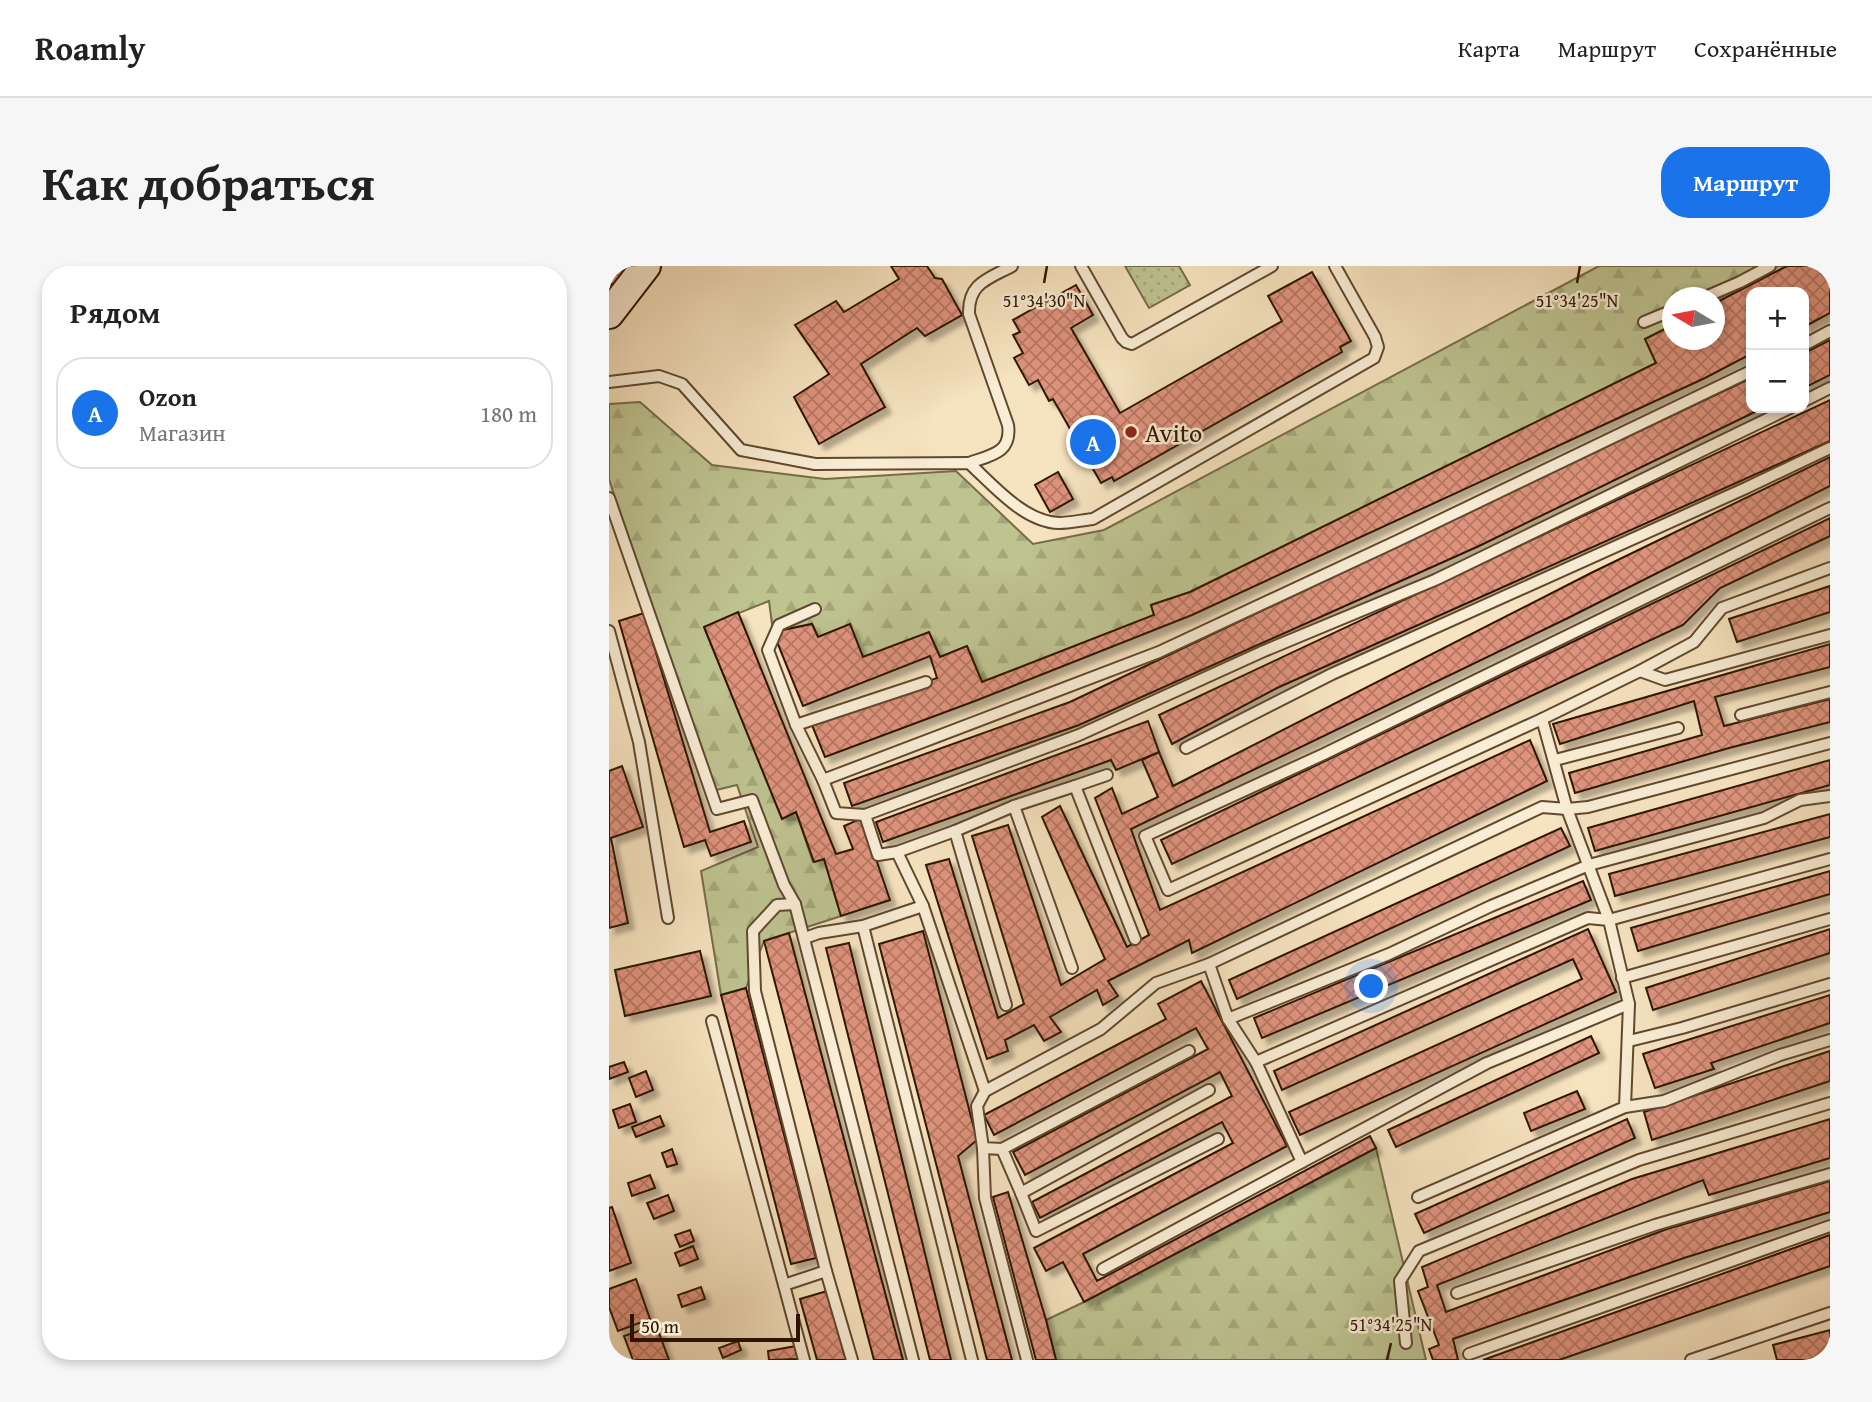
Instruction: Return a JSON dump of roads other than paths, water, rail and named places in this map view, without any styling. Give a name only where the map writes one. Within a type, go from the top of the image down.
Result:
[{"type":"street","points":[[609,313],[646,266]]},
{"type":"lane","points":[[609,382],[659,376],[681,384],[741,450],[815,464],[969,463],[997,453],[1005,447],[1010,437],[969,314],[969,302],[974,290],[981,284],[1012,266]]},
{"type":"lane","points":[[1081,266],[1122,338],[1132,344],[1272,266]]},
{"type":"lane","points":[[969,463],[1029,515],[1058,523],[1093,519],[1374,358],[1378,347],[1375,337],[1335,266]]},
{"type":"lane","points":[[1725,288],[1770,266]]},
{"type":"lane","points":[[1644,322],[1662,314]]},
{"type":"lane","points":[[1809,342],[1830,331]]},
{"type":"lane","points":[[823,780],[1159,652],[1398,541],[1746,373]]},
{"type":"lane","points":[[1809,398],[1830,388]]},
{"type":"lane","points":[[815,609],[779,625],[768,650],[796,725],[836,813],[865,815],[1079,735],[1264,651],[1435,580],[1780,413]]},
{"type":"lane","points":[[1186,748],[1332,674],[1830,448]]},
{"type":"lane","points":[[609,498],[717,809],[752,800],[784,885],[795,904],[913,1360]]},
{"type":"lane","points":[[1830,508],[1324,754],[1145,836],[1168,890],[1542,719],[1640,671],[1693,642],[1722,608],[1830,568]]},
{"type":"lane","points":[[609,631],[639,743],[669,918]]},
{"type":"lane","points":[[1640,671],[1664,680],[1830,635]]},
{"type":"lane","points":[[796,725],[926,682]]},
{"type":"lane","points":[[1741,715],[1830,692]]},
{"type":"lane","points":[[1542,719],[1567,809],[1609,920],[1629,1004],[1625,1107]]},
{"type":"lane","points":[[1555,760],[1678,728]]},
{"type":"lane","points":[[1027,1360],[985,1198],[983,1148],[977,1106],[985,1091],[1101,1029],[1156,983],[1209,964],[1542,807],[1588,807],[1830,743]]},
{"type":"lane","points":[[865,815],[878,855],[897,852],[1014,806],[1107,775]]},
{"type":"lane","points":[[1075,786],[1135,939]]},
{"type":"lane","points":[[1228,1019],[1389,954],[1491,906],[1589,865],[1763,818],[1800,800],[1830,796]]},
{"type":"lane","points":[[1014,806],[1072,968]]},
{"type":"lane","points":[[955,831],[1006,1005]]},
{"type":"lane","points":[[897,852],[923,906],[985,1091]]},
{"type":"lane","points":[[1256,1062],[1588,918],[1609,920],[1830,859]]},
{"type":"lane","points":[[795,904],[777,905],[753,931],[755,991],[826,1271],[852,1360]]},
{"type":"lane","points":[[805,938],[863,926],[923,906]]},
{"type":"lane","points":[[1622,978],[1830,919]]},
{"type":"lane","points":[[863,926],[972,1360]]},
{"type":"lane","points":[[1209,964],[1228,1019],[1256,1062],[1302,1162]]},
{"type":"lane","points":[[1629,1041],[1830,984]]},
{"type":"lane","points":[[1103,1269],[1487,1063],[1629,1004]]},
{"type":"lane","points":[[712,1021],[804,1360]]},
{"type":"lane","points":[[1418,1197],[1625,1107],[1664,1101],[1780,1055],[1830,1040]]},
{"type":"lane","points":[[983,1148],[1002,1149],[1189,1051]]},
{"type":"lane","points":[[1021,1193],[1209,1090]]},
{"type":"lane","points":[[1406,1343],[1400,1281],[1419,1251],[1639,1160],[1830,1103]]},
{"type":"lane","points":[[1002,1149],[1036,1231],[1218,1139]]},
{"type":"lane","points":[[1457,1293],[1655,1225],[1830,1174]]},
{"type":"lane","points":[[1469,1354],[1830,1226]]},
{"type":"lane","points":[[784,1286],[826,1271]]},
{"type":"lane","points":[[1691,1360],[1830,1313]]},
{"type":"place","name":"Avito","points":[[1131,432]]},
{"type":"place","name":"Ozon","points":[[1093,442]]}]
